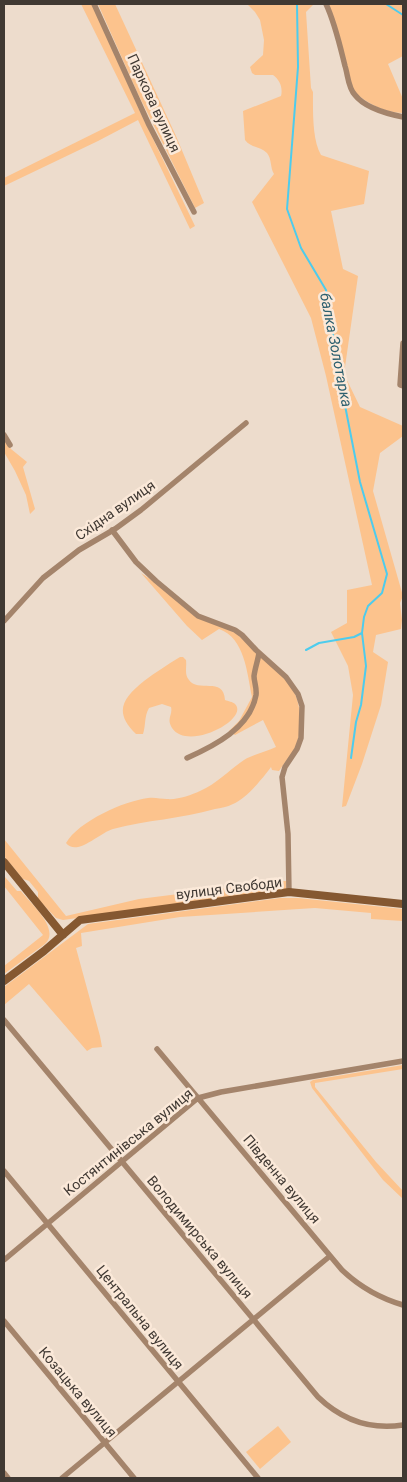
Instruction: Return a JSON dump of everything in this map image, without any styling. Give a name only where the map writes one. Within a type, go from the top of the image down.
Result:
[{"type":"street","name":"Паркова вулиця","points":[[94,4],[149,125],[194,212]]},
{"type":"street","points":[[326,4],[346,66],[351,90],[356,97],[366,104],[387,113],[403,117]]},
{"type":"street","points":[[402,386],[403,343]]},
{"type":"street","name":"Східна вулиця","points":[[4,622],[44,578],[79,550],[141,510],[246,423]]},
{"type":"street","points":[[4,435],[10,444]]},
{"type":"street","points":[[112,530],[136,562],[192,612],[203,619],[235,630],[291,682],[298,694],[302,706],[302,725],[299,743],[285,767],[282,777],[288,834],[289,892]]},
{"type":"street","points":[[186,758],[202,751],[229,734],[236,729],[248,714],[256,696],[254,675],[259,653]]},
{"type":"street","points":[[4,862],[63,935]]},
{"type":"street","name":"вулиця Свободи","points":[[4,981],[80,920],[289,892],[403,904]]},
{"type":"street","name":"Володимирська вулиця","points":[[4,1020],[315,1394],[333,1410],[368,1425],[384,1427],[403,1425]]},
{"type":"street","name":"Південна вулиця","points":[[157,1049],[330,1256],[350,1277],[361,1286],[383,1298],[403,1305]]},
{"type":"street","name":"Костянтинівська вулиця","points":[[4,1260],[198,1098],[220,1092],[403,1061]]},
{"type":"street","name":"Центральна вулиця","points":[[4,1171],[258,1478]]},
{"type":"street","points":[[62,1478],[330,1256]]},
{"type":"street","name":"Козацька вулиця","points":[[4,1321],[134,1478]]},
{"type":"street","points":[[4,1473],[8,1478]]},
{"type":"shaded area","points":[[81,4],[92,4],[142,116],[195,226],[190,229],[138,120],[4,186],[4,178],[135,113]]},
{"type":"shaded area","points":[[98,4],[115,4],[176,136],[204,203],[195,208],[138,94]]},
{"type":"shaded area","points":[[247,4],[314,4],[306,12],[314,125],[318,149],[321,155],[369,171],[364,204],[331,211],[343,269],[358,276],[344,374],[360,407],[403,426],[403,436],[380,453],[373,491],[403,596],[400,603],[401,629],[376,635],[373,652],[388,662],[381,705],[346,806],[342,807],[353,695],[348,666],[331,632],[347,623],[347,590],[372,585],[326,376],[311,318],[252,202],[274,174],[267,153],[245,140],[243,111],[281,96],[282,90],[279,82],[273,75],[255,75],[252,73],[250,67],[263,55],[264,40],[260,20]]},
{"type":"shaded area","points":[[328,4],[403,4],[403,56],[388,64],[403,99],[403,113],[396,113],[377,107],[354,92]]},
{"type":"shaded area","points":[[4,437],[11,449],[27,462],[23,467],[35,509],[30,514],[26,495],[4,452]]},
{"type":"shaded area","points":[[141,573],[156,583],[193,615],[236,633],[290,684],[299,706],[300,732],[298,740],[295,748],[279,771],[272,770],[271,767],[249,793],[233,804],[189,815],[113,829],[82,846],[71,847],[66,843],[72,835],[103,813],[138,800],[151,798],[176,799],[193,794],[212,784],[244,760],[276,747],[263,720],[235,735],[229,731],[239,721],[252,697],[243,657],[240,648],[234,640],[219,629],[202,640],[187,626]]},
{"type":"shaded area","points":[[180,657],[186,660],[187,675],[193,684],[220,689],[225,700],[235,704],[237,710],[234,717],[226,725],[215,731],[191,736],[180,734],[172,728],[170,725],[171,707],[162,704],[149,708],[143,734],[136,734],[129,726],[123,712],[126,699],[144,681]]},
{"type":"shaded area","points":[[4,839],[66,916],[139,899],[282,881],[286,881],[286,889],[63,920],[56,918],[38,899],[38,892],[29,881],[23,879],[4,856]]},
{"type":"shaded area","points":[[4,871],[5,877],[17,891],[21,891],[42,916],[47,924],[49,938],[45,944],[4,974],[4,966],[43,935],[4,886]]},
{"type":"shaded area","points":[[280,898],[298,898],[403,909],[403,921],[371,919],[371,913],[315,908],[180,917],[81,933],[82,946],[76,948],[102,1047],[92,1048],[87,1051],[29,984],[4,1005],[4,987],[88,924]]},
{"type":"shaded area","points":[[403,1065],[403,1069],[315,1083],[315,1087],[376,1162],[403,1191],[403,1199],[383,1180],[312,1088],[310,1082]]},
{"type":"shaded area","points":[[278,1426],[291,1442],[260,1469],[246,1452]]},
{"type":"waterway","name":"балка Золотарка","points":[[297,4],[298,67],[287,209],[301,248],[326,290],[341,385],[360,482],[387,574],[382,593],[368,606],[364,617],[362,633],[366,666],[351,758]]},
{"type":"waterway","points":[[377,4],[386,4],[403,15]]},
{"type":"waterway","name":"балка Золотарка","points":[[306,650],[319,643],[354,637],[362,633]]}]
